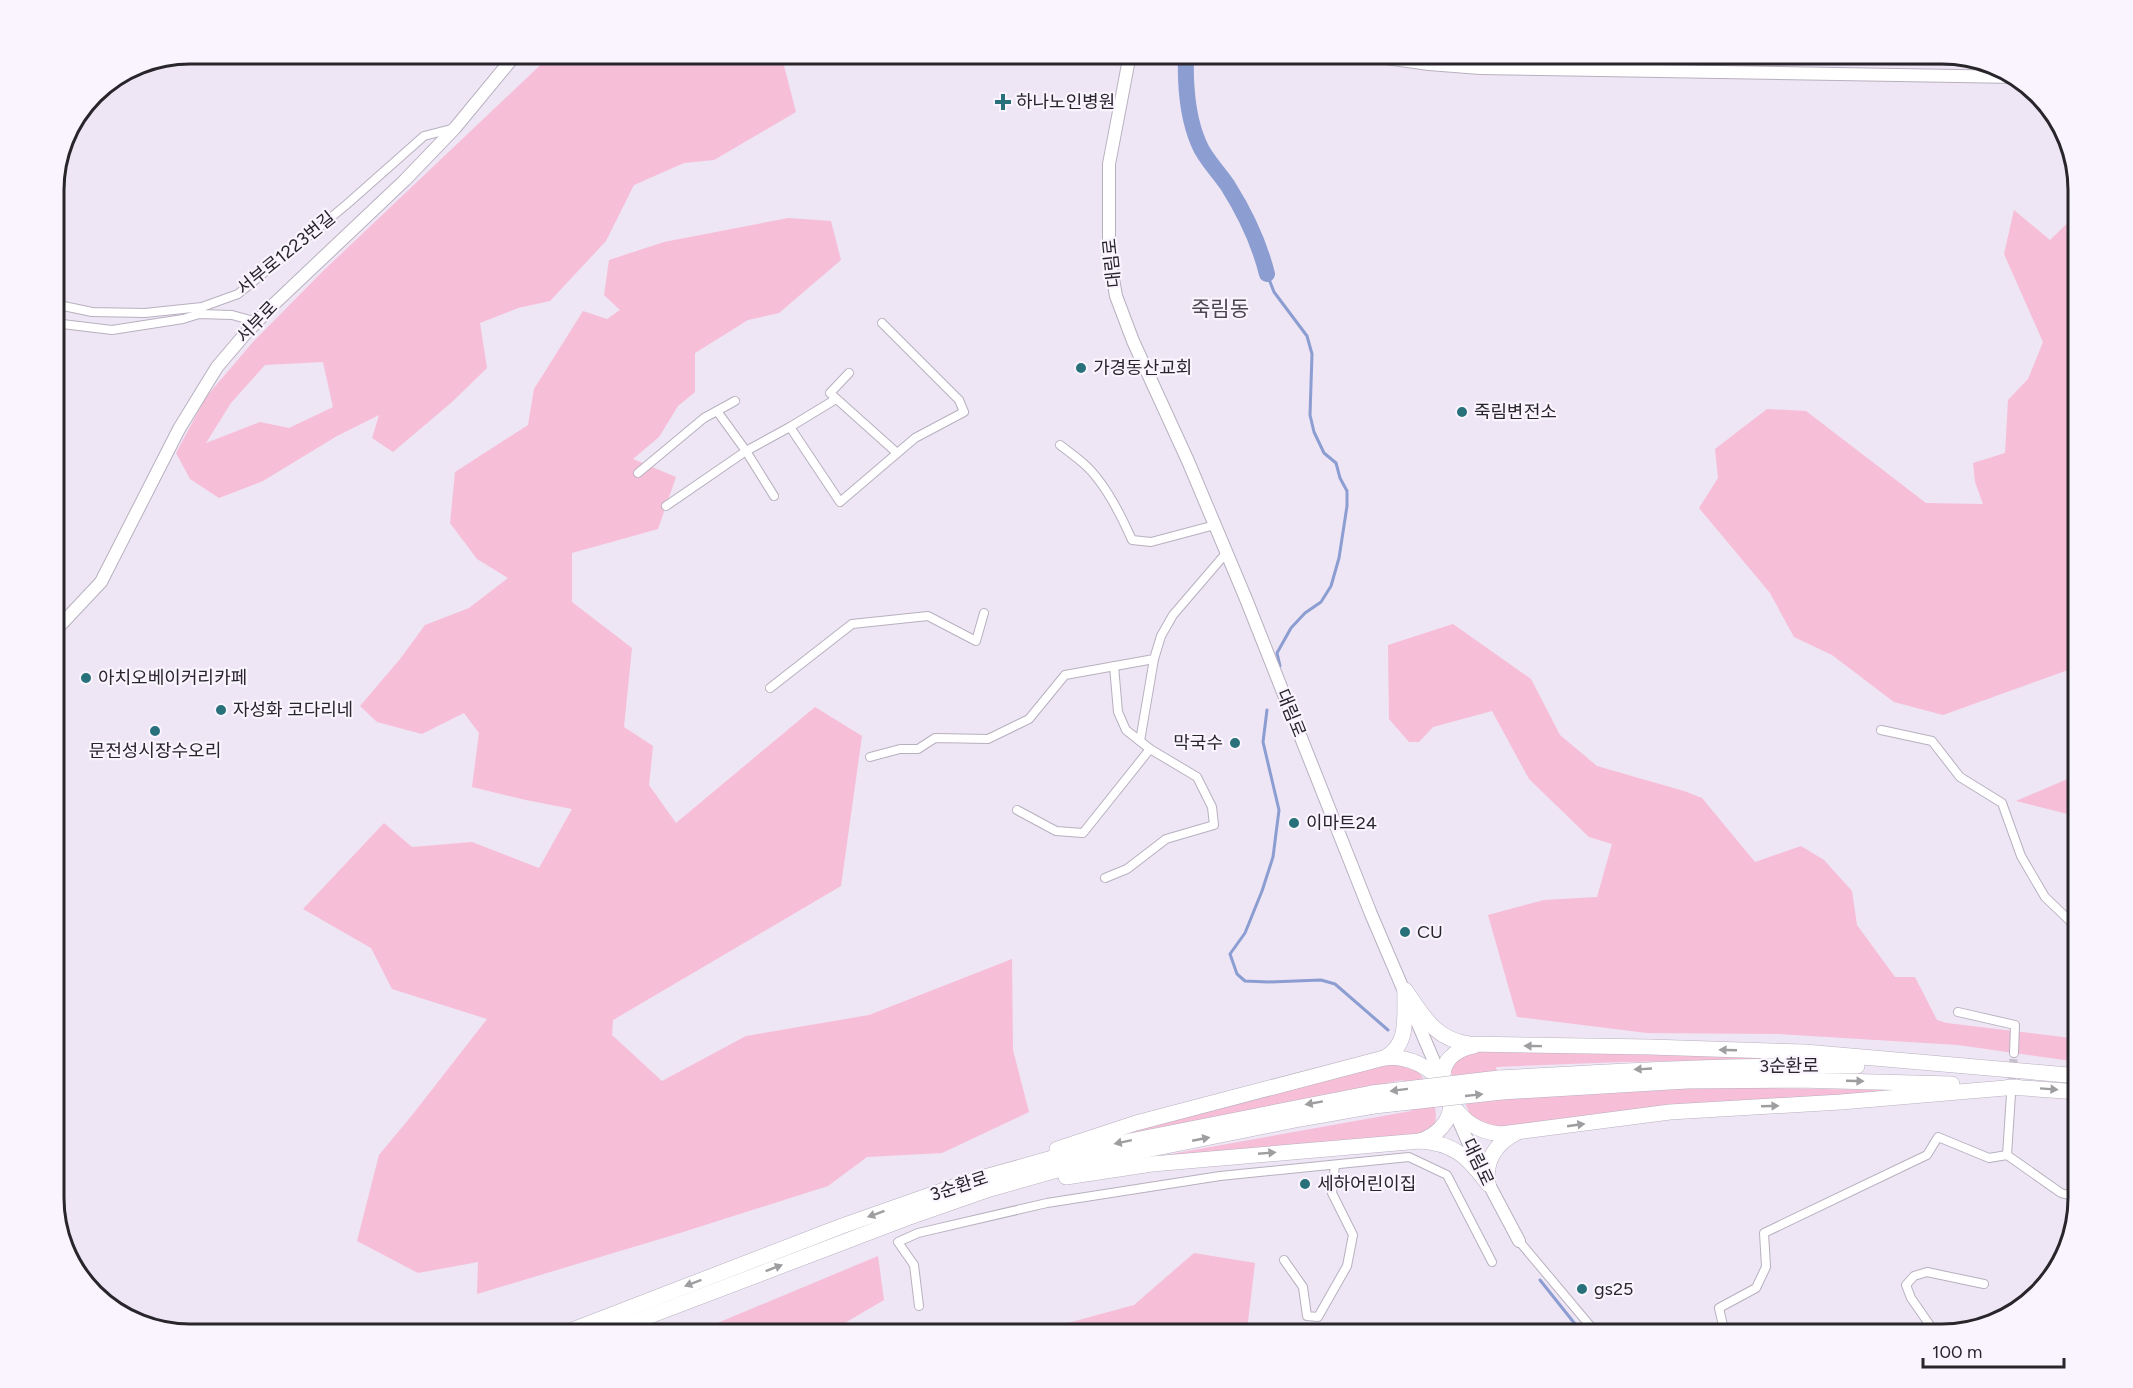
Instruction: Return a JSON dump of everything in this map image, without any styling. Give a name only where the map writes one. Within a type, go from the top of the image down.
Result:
[{"type":"highway","points":[[1405,990],[1438,1034],[1458,1042],[1480,1045],[1805,1052],[2068,1075]]},
{"type":"highway","points":[[1384,1058],[1395,1051],[1402,1041],[1405,990]]},
{"type":"highway","points":[[1443,1082],[1443,1069],[1450,1057],[1463,1049],[1480,1045]]},
{"type":"highway","points":[[910,1202],[1097,1135],[1384,1058],[1394,1057],[1413,1061],[1443,1082]]},
{"type":"highway","name":"3순환로","points":[[1501,1085],[1645,1069],[1790,1065],[1946,1067],[2068,1075]]},
{"type":"highway","name":"3순환로","points":[[1501,1085],[1798,1080],[2068,1092]]},
{"type":"highway","points":[[1373,1100],[1501,1085]]},
{"type":"highway","points":[[1452,1103],[1463,1118],[1479,1130],[1501,1134],[1670,1113],[2014,1090]]},
{"type":"highway","name":"3순환로","points":[[588,1324],[842,1226],[967,1182],[1067,1155],[1214,1123],[1373,1100]]},
{"type":"highway","name":"3순환로","points":[[628,1324],[941,1206],[1011,1183],[1082,1163],[1300,1119],[1373,1100]]},
{"type":"highway","points":[[1420,1141],[1434,1134],[1445,1123],[1450,1116],[1452,1103]]},
{"type":"highway","points":[[1488,1184],[1488,1164],[1493,1152],[1502,1142],[1518,1132]]},
{"type":"highway","points":[[941,1206],[1066,1177],[1152,1164],[1420,1141],[1444,1145],[1459,1152],[1472,1163],[1488,1184]]},
{"type":"street","name":"대림로","points":[[1128,64],[1109,164],[1109,256],[1116,296],[1133,341],[1227,552],[1371,914],[1488,1184],[1519,1240],[1589,1324]]},
{"type":"street","points":[[1433,64],[1480,68],[1995,76]]},
{"type":"street","name":"서부로","points":[[65,620],[101,582],[179,429],[217,367],[257,322],[397,188],[455,128],[507,65]]},
{"type":"street","name":"서부로1223번길","points":[[65,306],[92,312],[148,313],[202,307],[238,294],[346,206],[424,136],[455,128]]},
{"type":"street","points":[[148,313],[148,325]]},
{"type":"street","points":[[65,324],[112,330],[199,314],[232,315],[257,322]]},
{"type":"street","points":[[790,427],[840,502],[915,438],[964,412],[959,399],[882,323]]},
{"type":"street","points":[[849,373],[830,393],[897,453]]},
{"type":"street","points":[[666,506],[746,451],[836,399]]},
{"type":"street","points":[[638,473],[704,417],[735,401]]},
{"type":"street","points":[[717,411],[746,451],[774,496]]},
{"type":"street","points":[[1060,445],[1085,464],[1097,479],[1119,510],[1132,540],[1151,542],[1215,525]]},
{"type":"street","points":[[1140,741],[1154,659],[1161,636],[1173,615],[1227,552]]},
{"type":"street","points":[[770,688],[852,624],[928,616],[976,641],[984,613]]},
{"type":"street","points":[[870,758],[900,748],[918,750],[935,738],[988,739],[1029,718],[1065,675],[1154,659]]},
{"type":"street","points":[[1105,878],[1127,869],[1166,839],[1214,825],[1212,807],[1197,777],[1150,749],[1126,730],[1118,712],[1114,666]]},
{"type":"street","points":[[1881,730],[1932,741],[1960,777],[2002,803],[2021,856],[2045,897],[2068,919]]},
{"type":"street","points":[[1017,810],[1056,831],[1083,833],[1150,749]]},
{"type":"street","points":[[1958,1012],[2015,1025],[2014,1053]]},
{"type":"street","points":[[2007,1155],[2014,1090]]},
{"type":"street","points":[[1723,1324],[1719,1308],[1756,1288],[1766,1267],[1764,1233],[1927,1155],[1938,1137],[1989,1158],[2007,1155],[2061,1193],[2068,1195]]},
{"type":"street","points":[[919,1306],[914,1265],[898,1242],[918,1233],[1047,1203],[1220,1176],[1409,1157],[1447,1175],[1492,1262]]},
{"type":"street","points":[[1284,1260],[1303,1287],[1307,1316],[1318,1317],[1347,1266],[1353,1235],[1332,1193],[1335,1165]]},
{"type":"street","points":[[1929,1324],[1911,1298],[1906,1285],[1914,1276],[1927,1272],[1984,1284]]},
{"type":"shaded area","points":[[541,65],[784,65],[796,112],[714,160],[684,163],[634,185],[606,241],[550,301],[518,308],[480,323],[487,368],[452,402],[393,452],[372,438],[379,415],[337,436],[263,481],[219,498],[190,479],[176,453],[206,397],[253,342],[321,273]],"holes":[[[323,362],[333,407],[289,428],[260,422],[206,443],[231,403],[265,365]]]},
{"type":"shaded area","points":[[2014,210],[2050,240],[2068,223],[2068,670],[1943,715],[1894,702],[1832,655],[1794,637],[1770,593],[1699,508],[1718,478],[1715,449],[1767,409],[1806,411],[1926,503],[1983,504],[1975,482],[1973,463],[2005,453],[2008,400],[2028,379],[2043,342],[2004,254]]},
{"type":"shaded area","points":[[788,218],[831,221],[841,260],[779,313],[748,320],[695,353],[695,392],[678,406],[659,437],[633,459],[676,477],[658,529],[572,553],[572,602],[632,648],[624,727],[653,746],[649,785],[676,823],[815,707],[862,736],[841,886],[613,1020],[612,1035],[662,1081],[746,1036],[869,1015],[1012,959],[1013,1050],[1029,1112],[942,1153],[867,1157],[828,1186],[477,1294],[478,1262],[418,1273],[357,1241],[379,1155],[487,1019],[392,989],[371,948],[303,909],[384,823],[412,847],[472,842],[539,868],[572,809],[472,787],[479,733],[464,713],[422,734],[377,722],[360,706],[425,625],[469,608],[508,578],[477,559],[450,523],[455,472],[528,425],[534,389],[583,311],[607,319],[620,310],[604,295],[609,260],[664,242]]},
{"type":"shaded area","points":[[1453,624],[1531,679],[1560,735],[1597,766],[1702,798],[1755,862],[1801,846],[1824,860],[1852,891],[1857,925],[1895,977],[1915,977],[1937,1020],[2068,1038],[2068,1060],[1958,1045],[1778,1034],[1647,1033],[1517,1017],[1488,915],[1544,900],[1597,897],[1612,844],[1589,837],[1529,779],[1492,711],[1433,727],[1419,742],[1409,742],[1389,719],[1388,645]]},
{"type":"shaded area","points":[[2068,779],[2068,814],[2016,801]]},
{"type":"shaded area","points":[[1503,1049],[1857,1058],[1620,1062],[1496,1067],[1503,1099],[1601,1090],[1712,1087],[1883,1090],[1884,1094],[1492,1128],[1471,1116],[1450,1070],[1452,1063],[1468,1052]]},
{"type":"shaded area","points":[[1385,1064],[1410,1067],[1417,1071],[1425,1081],[1432,1096],[1436,1119],[1424,1134],[1132,1161],[1411,1111],[1403,1080],[1120,1135],[1188,1114]]},
{"type":"shaded area","points":[[1194,1253],[1255,1263],[1248,1324],[1064,1324],[1134,1305]]},
{"type":"shaded area","points":[[878,1256],[884,1300],[843,1324],[715,1324]]},
{"type":"waterway","points":[[1186,64],[1188,100],[1195,134],[1205,155],[1228,186],[1246,217],[1267,274]]},
{"type":"waterway","points":[[1267,274],[1274,292],[1307,336],[1312,354],[1310,415],[1314,432],[1324,453],[1336,463],[1347,491],[1339,558],[1331,586],[1321,602],[1305,613],[1291,628],[1277,653],[1280,666]]},
{"type":"waterway","points":[[1267,710],[1263,742],[1279,810],[1273,857],[1262,891],[1245,933],[1230,954],[1237,974],[1245,981],[1321,980],[1335,984],[1388,1030]]},
{"type":"waterway","points":[[1540,1280],[1575,1324]]},
{"type":"tunnel","points":[[2011,1091],[2014,1053]]},
{"type":"place","name":"하나노인병원","points":[[1003,102]]},
{"type":"place","name":"가경동산교회","points":[[1081,368]]},
{"type":"place","name":"죽림변전소","points":[[1462,412]]},
{"type":"place","name":"아치오베이커리카페","points":[[86,678]]},
{"type":"place","name":"자성화 코다리네","points":[[221,710]]},
{"type":"place","name":"문전성시장수오리","points":[[155,731]]},
{"type":"place","name":"막국수","points":[[1235,743]]},
{"type":"place","name":"이마트24","points":[[1294,823]]},
{"type":"place","name":"CU","points":[[1405,932]]},
{"type":"place","name":"세하어린이집","points":[[1305,1184]]},
{"type":"place","name":"gs25","points":[[1582,1289]]},
{"type":"district","name":"죽림동","points":[[1220,308]]}]
